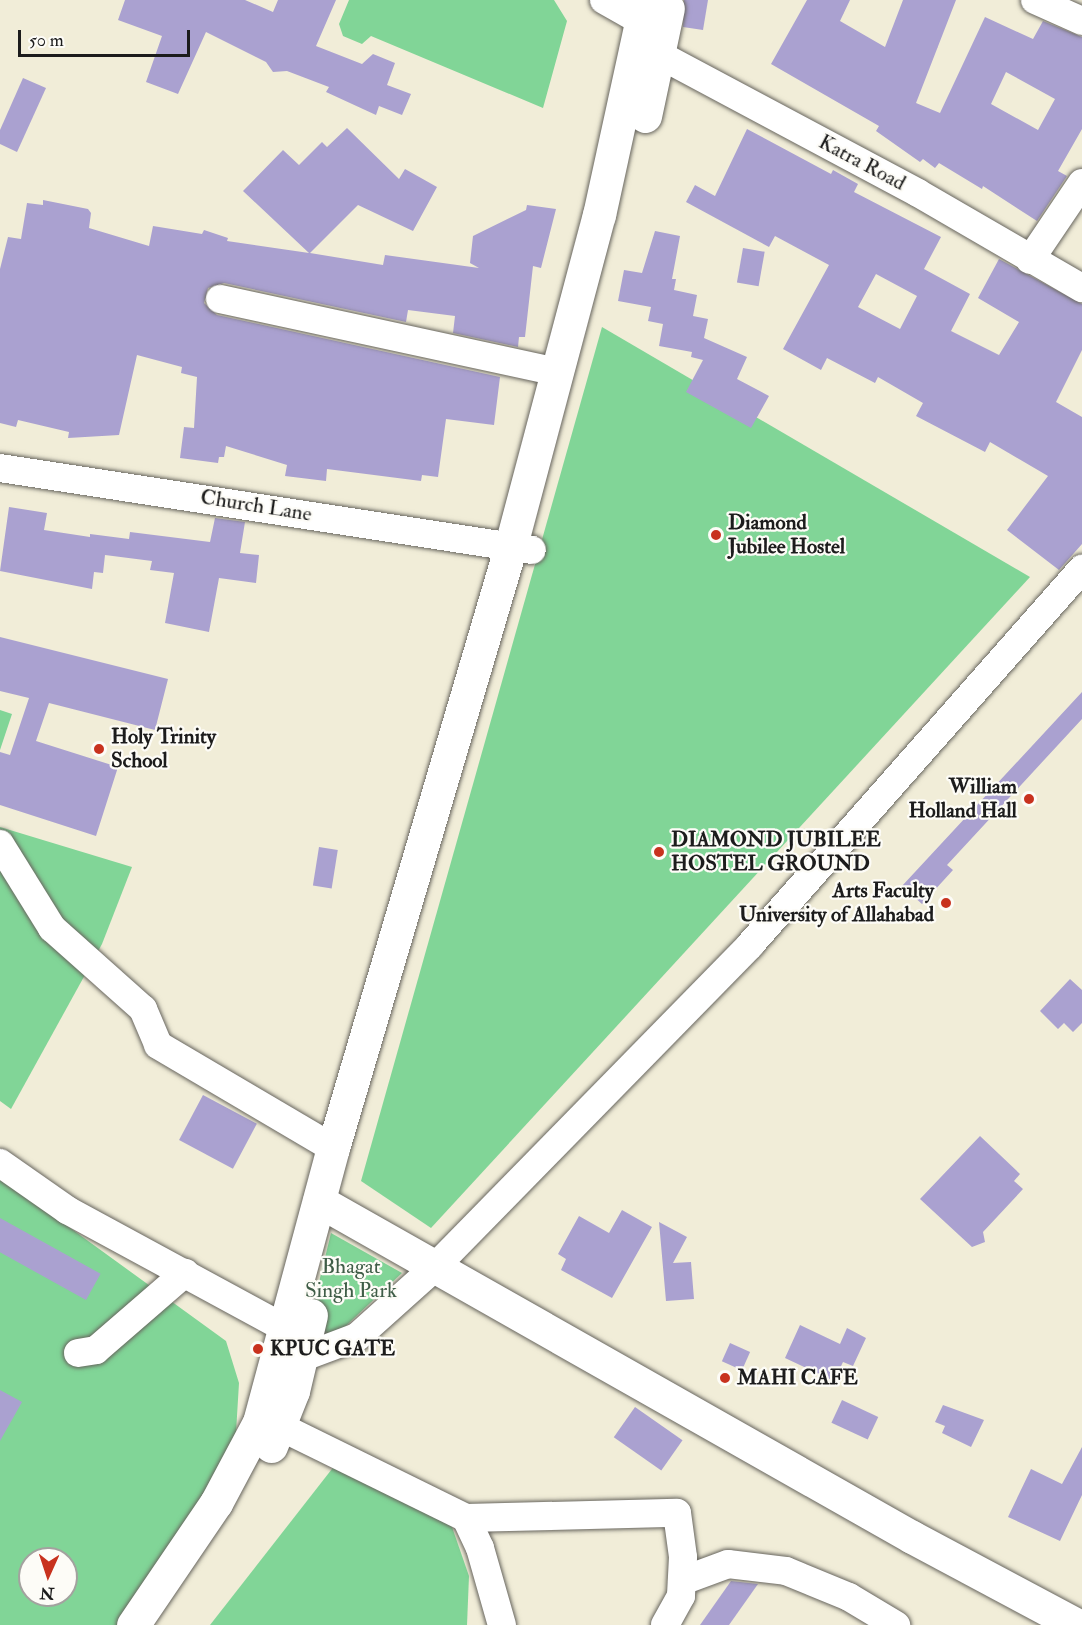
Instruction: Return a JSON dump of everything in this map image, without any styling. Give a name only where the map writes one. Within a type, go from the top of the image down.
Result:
[{"type":"main road","points":[[160,1625],[224,1533],[279,1426],[301,1358],[328,1206],[333,1148],[521,547],[557,372],[647,30],[669,0]]},
{"type":"main road","points":[[133,1625],[186,1550],[237,1468],[259,1422],[286,1329],[328,1206],[521,547],[647,30]]},
{"type":"main road","points":[[328,1206],[912,1537],[1077,1625]]},
{"type":"street","name":"Katra Road","points":[[604,0],[647,30],[1030,260],[1082,288]]},
{"type":"street","points":[[1035,0],[1082,21]]},
{"type":"street","points":[[1030,260],[1082,183]]},
{"type":"street","points":[[220,299],[557,372]]},
{"type":"street","name":"Church Lane","points":[[0,468],[521,547]]},
{"type":"street","points":[[301,1358],[357,1337],[436,1266],[750,945],[1082,569]]},
{"type":"street","points":[[0,844],[52,928],[143,1009],[159,1045],[333,1148]]},
{"type":"street","points":[[0,1163],[67,1210],[286,1329]]},
{"type":"street","points":[[78,1353],[96,1350],[185,1273]]},
{"type":"street","points":[[279,1426],[466,1518],[677,1513],[681,1596],[665,1625]]},
{"type":"street","points":[[466,1518],[480,1548],[502,1625]]},
{"type":"street","points":[[682,1581],[728,1564],[786,1571],[849,1597],[896,1625]]},
{"type":"green space","points":[[349,0],[554,0],[567,21],[543,108],[371,36],[362,44],[343,36],[339,24]]},
{"type":"green space","points":[[602,327],[1030,577],[431,1228],[361,1181]]},
{"type":"green space","points":[[0,710],[12,714],[0,750]]},
{"type":"green space","points":[[0,827],[132,867],[102,944],[11,1109],[0,1101]]},
{"type":"green space","points":[[0,1177],[226,1341],[239,1383],[235,1449],[129,1625],[0,1625]]},
{"type":"green space","name":"Bhagat Singh Park","points":[[331,1233],[402,1273],[297,1372]]},
{"type":"green space","points":[[346,1451],[452,1527],[469,1576],[467,1625],[210,1625]]},
{"type":"building","points":[[125,0],[245,0],[273,12],[278,0],[336,0],[316,46],[362,64],[373,54],[395,63],[387,85],[411,94],[402,115],[379,106],[376,115],[326,92],[329,87],[287,71],[273,72],[266,62],[206,32],[178,94],[146,82],[162,36],[118,20]]},
{"type":"building","points":[[684,0],[708,0],[703,30],[683,27]]},
{"type":"building","points":[[807,0],[850,0],[840,21],[885,47],[903,0],[956,0],[916,103],[940,113],[985,17],[1033,39],[1043,21],[1082,37],[1082,129],[1058,171],[1067,176],[1037,221],[983,186],[982,189],[939,163],[935,168],[923,159],[920,162],[876,131],[879,126],[771,64]],"holes":[[[1006,72],[1055,99],[1038,130],[991,104]]]},
{"type":"building","points":[[23,78],[46,88],[17,152],[0,144],[0,130]]},
{"type":"building","points":[[347,128],[399,179],[405,169],[437,187],[413,231],[358,205],[310,253],[383,265],[385,255],[479,268],[470,263],[473,236],[526,210],[527,205],[556,209],[541,268],[533,266],[525,337],[519,337],[518,347],[453,333],[455,316],[408,310],[406,322],[224,283],[208,288],[204,303],[217,315],[500,377],[494,425],[446,419],[438,477],[422,475],[421,481],[327,469],[326,481],[285,476],[287,465],[226,446],[224,457],[219,457],[218,463],[180,458],[184,427],[194,428],[197,377],[181,373],[182,367],[137,355],[119,435],[68,438],[69,432],[18,420],[16,427],[0,423],[0,269],[8,237],[21,239],[27,203],[43,205],[43,200],[88,209],[91,213],[89,228],[149,246],[153,226],[202,234],[204,230],[228,238],[227,241],[309,253],[243,191],[283,150],[299,165],[322,142],[327,147]]},
{"type":"building","points":[[747,129],[831,174],[833,170],[858,184],[854,192],[941,237],[924,269],[970,294],[951,331],[999,355],[1019,322],[978,298],[999,259],[1082,304],[1082,350],[1056,402],[1082,417],[1082,544],[1059,570],[1007,530],[1048,476],[990,442],[985,452],[916,416],[923,403],[878,377],[875,383],[827,358],[821,370],[783,349],[829,265],[775,236],[769,247],[686,202],[695,185],[715,196]],"holes":[[[876,274],[917,296],[900,329],[858,307]]]},
{"type":"building","points":[[655,231],[680,236],[672,279],[676,279],[674,290],[697,295],[693,316],[708,319],[704,338],[747,357],[737,379],[769,396],[751,428],[686,392],[703,360],[691,357],[692,352],[659,346],[663,324],[648,321],[651,307],[618,301],[624,270],[642,273]]},
{"type":"building","points":[[743,248],[765,252],[759,286],[737,282]]},
{"type":"building","points":[[9,507],[47,513],[44,530],[90,537],[90,534],[129,539],[130,532],[210,542],[215,518],[245,522],[240,553],[259,555],[256,583],[219,578],[209,632],[165,623],[174,573],[150,570],[152,561],[105,555],[103,573],[94,572],[92,589],[0,571]]},
{"type":"building","points":[[0,637],[168,679],[155,730],[49,703],[36,741],[118,767],[96,836],[0,805],[0,752],[10,755],[29,698],[0,691]]},
{"type":"building","points":[[1082,692],[1082,719],[947,865],[953,870],[922,904],[902,886]]},
{"type":"building","points":[[319,847],[338,850],[332,888],[313,886]]},
{"type":"building","points":[[1070,979],[1082,990],[1082,1023],[1073,1032],[1064,1023],[1058,1029],[1040,1011]]},
{"type":"building","points":[[203,1095],[257,1124],[233,1169],[179,1140]]},
{"type":"building","points":[[980,1136],[1020,1174],[1014,1181],[1023,1189],[983,1232],[985,1242],[972,1247],[920,1199]]},
{"type":"building","points":[[622,1210],[652,1227],[612,1298],[561,1270],[566,1259],[558,1254],[579,1216],[609,1233]]},
{"type":"building","points":[[0,1218],[101,1274],[86,1300],[0,1252]]},
{"type":"building","points":[[659,1222],[687,1237],[673,1263],[691,1262],[694,1299],[666,1301]]},
{"type":"building","points":[[800,1325],[840,1344],[847,1328],[866,1338],[853,1366],[843,1362],[834,1381],[785,1358]]},
{"type":"building","points":[[730,1343],[750,1352],[742,1370],[722,1361]]},
{"type":"building","points":[[0,1390],[22,1402],[0,1441]]},
{"type":"building","points":[[842,1400],[878,1417],[868,1440],[831,1423]]},
{"type":"building","points":[[943,1405],[984,1420],[971,1447],[942,1433],[945,1426],[935,1422]]},
{"type":"building","points":[[635,1407],[683,1440],[661,1471],[614,1437]]},
{"type":"building","points":[[1082,1447],[1082,1495],[1060,1541],[1008,1517],[1031,1469],[1062,1484]]},
{"type":"building","points":[[731,1581],[758,1584],[729,1625],[700,1625]]},
{"type":"place","name":"Diamond Jubilee Hostel","points":[[716,535]]},
{"type":"place","name":"Holy Trinity School","points":[[99,749]]},
{"type":"place","name":"William Holland Hall","points":[[1029,799]]},
{"type":"place","name":"DIAMOND JUBILEE HOSTEL GROUND","points":[[659,852]]},
{"type":"place","name":"Arts Faculty University of Allahabad","points":[[946,903]]},
{"type":"place","name":"KPUC GATE","points":[[258,1349]]},
{"type":"place","name":"MAHI CAFE","points":[[725,1378]]}]
